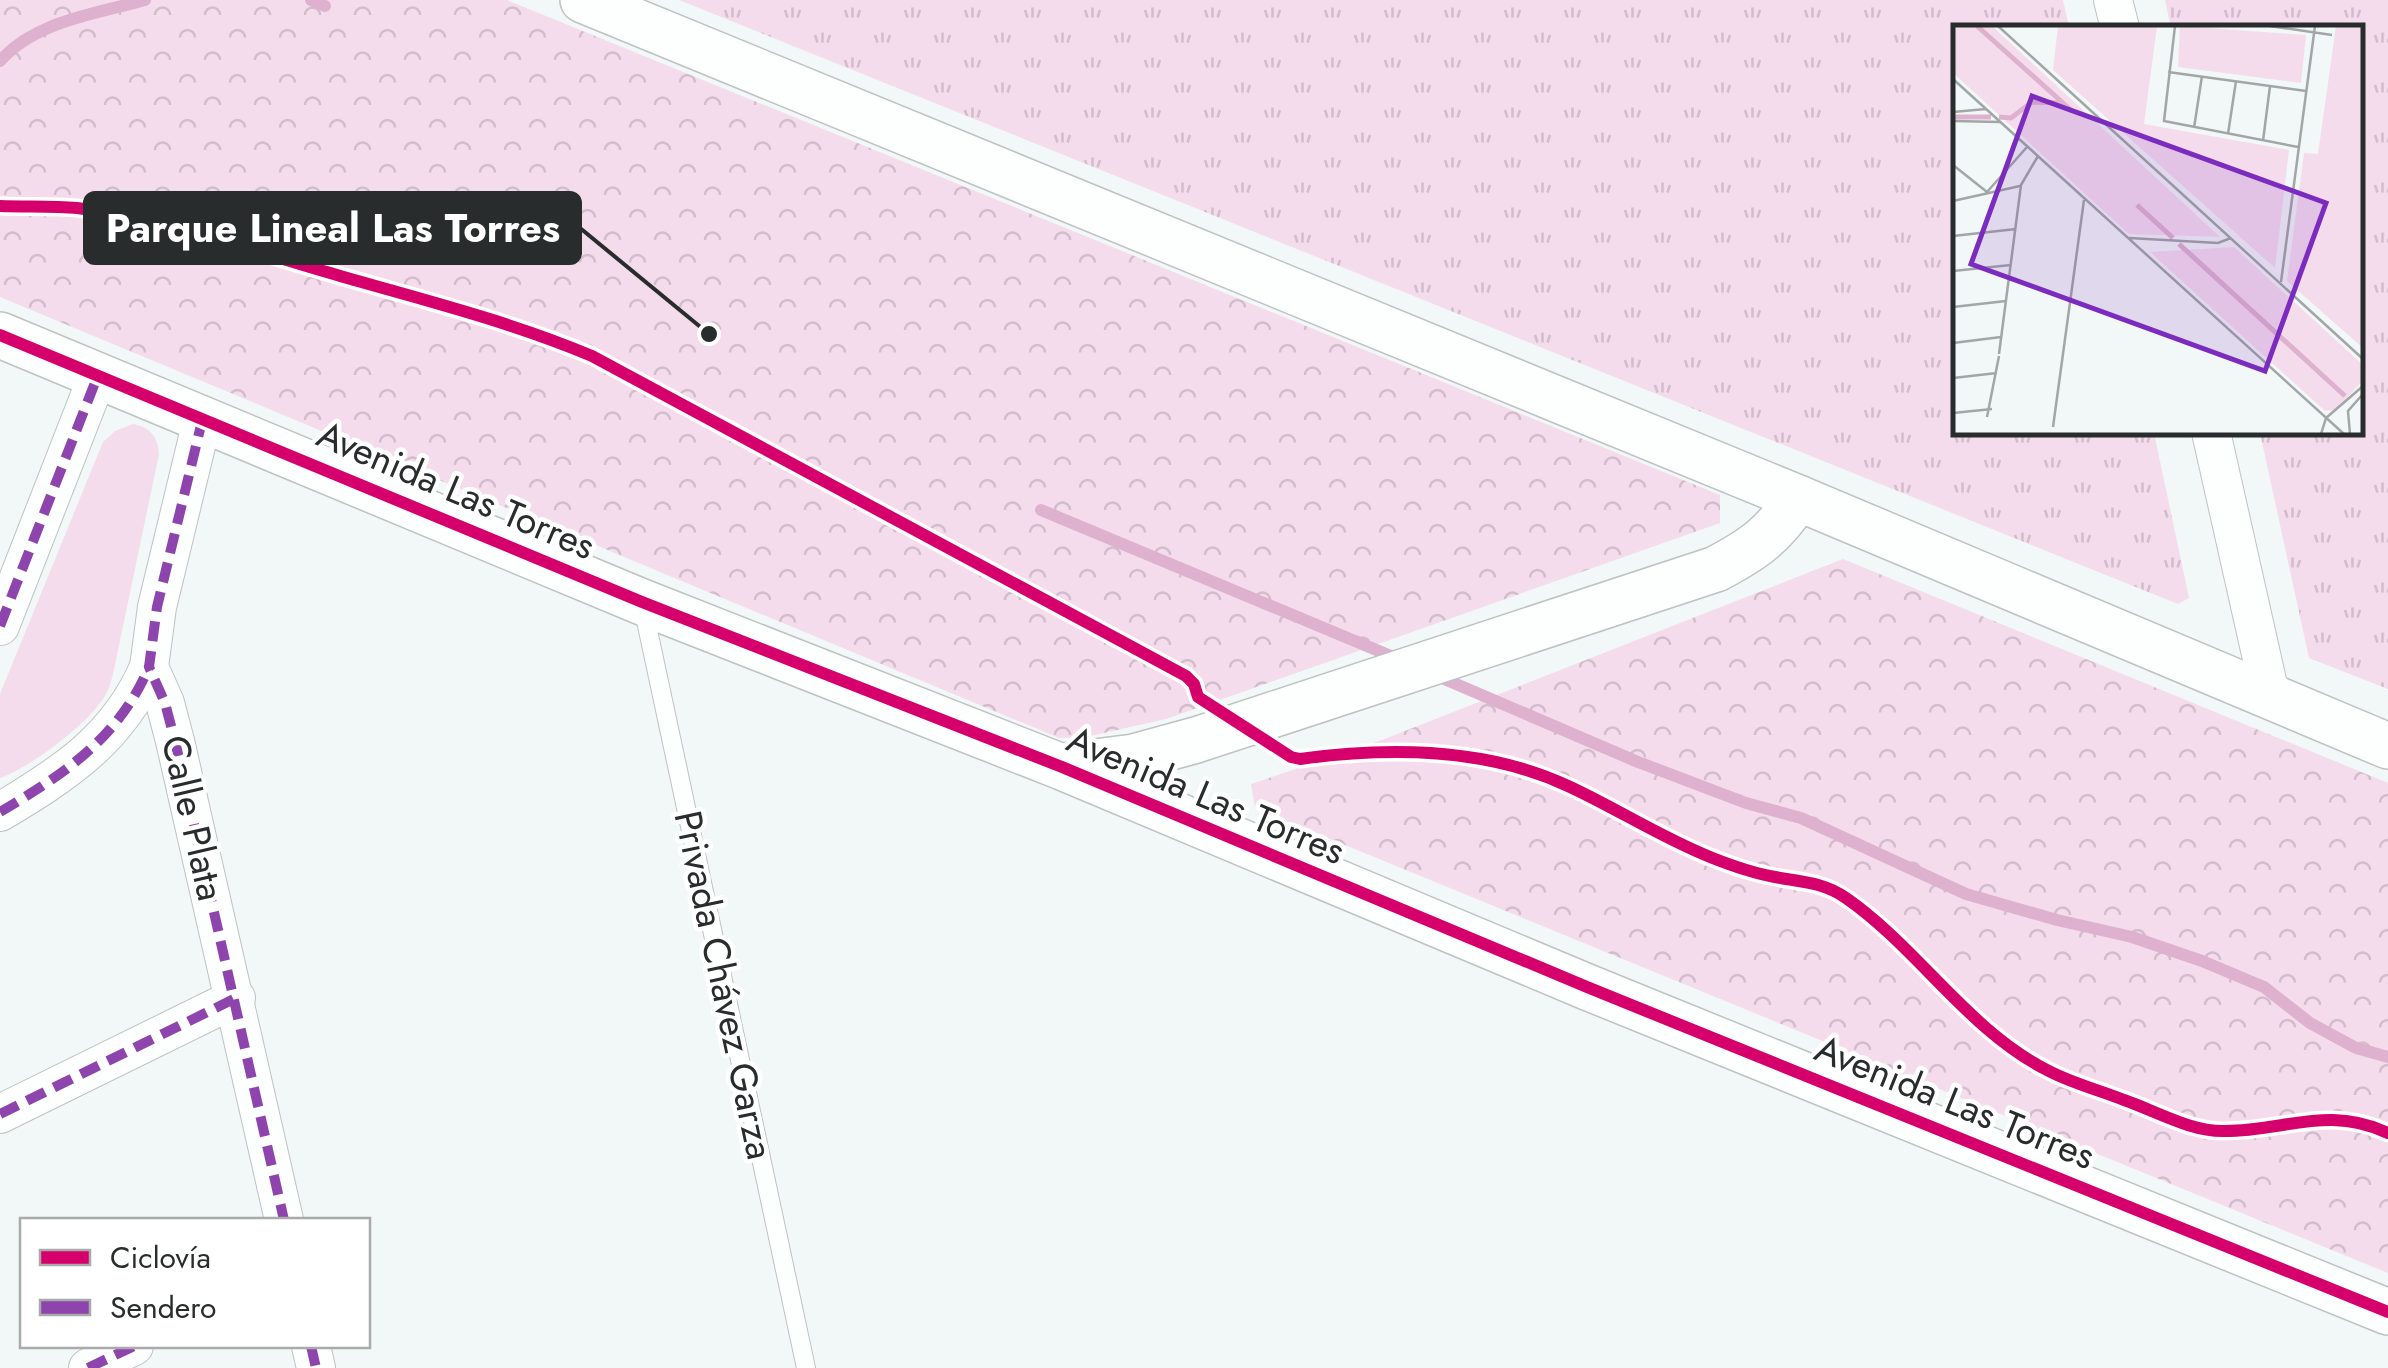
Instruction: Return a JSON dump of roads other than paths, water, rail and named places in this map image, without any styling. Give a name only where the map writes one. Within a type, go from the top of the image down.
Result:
[{"type":"street","points":[[583,0],[1798,498],[2388,746]]},
{"type":"street","points":[[2114,0],[2119,25]]},
{"type":"street","name":"Avenida Las Torres","points":[[0,335],[642,602],[1062,767],[1587,988],[2388,1312]]},
{"type":"street","points":[[0,626],[98,375]]},
{"type":"street","name":"Calle Plata","points":[[203,417],[157,607],[150,668],[170,722],[284,1218]]},
{"type":"street","points":[[2212,435],[2270,694]]},
{"type":"street","points":[[1062,767],[1134,757],[1196,740],[1716,570],[1758,547],[1782,524],[1798,498]]},
{"type":"street","points":[[0,812],[80,760],[120,722],[150,668]]},
{"type":"street","points":[[1173,814],[1178,782],[1196,740]]},
{"type":"street","points":[[0,1114],[236,998]]},
{"type":"street","points":[[88,1368],[130,1348]]},
{"type":"lane","name":"Privada Chávez Garza","points":[[642,602],[806,1368]]},
{"type":"waterway","points":[[0,61],[14,47],[48,28],[145,0]]},
{"type":"waterway","points":[[311,0],[325,6]]},
{"type":"waterway","points":[[1041,510],[1398,659]]},
{"type":"waterway","points":[[1435,675],[1638,762],[1746,803],[1801,818],[1966,894],[2132,937],[2202,961],[2264,987],[2310,1023],[2356,1048],[2388,1057]]},
{"type":"place","name":"Parque Lineal Las Torres","points":[[709,334]]}]
